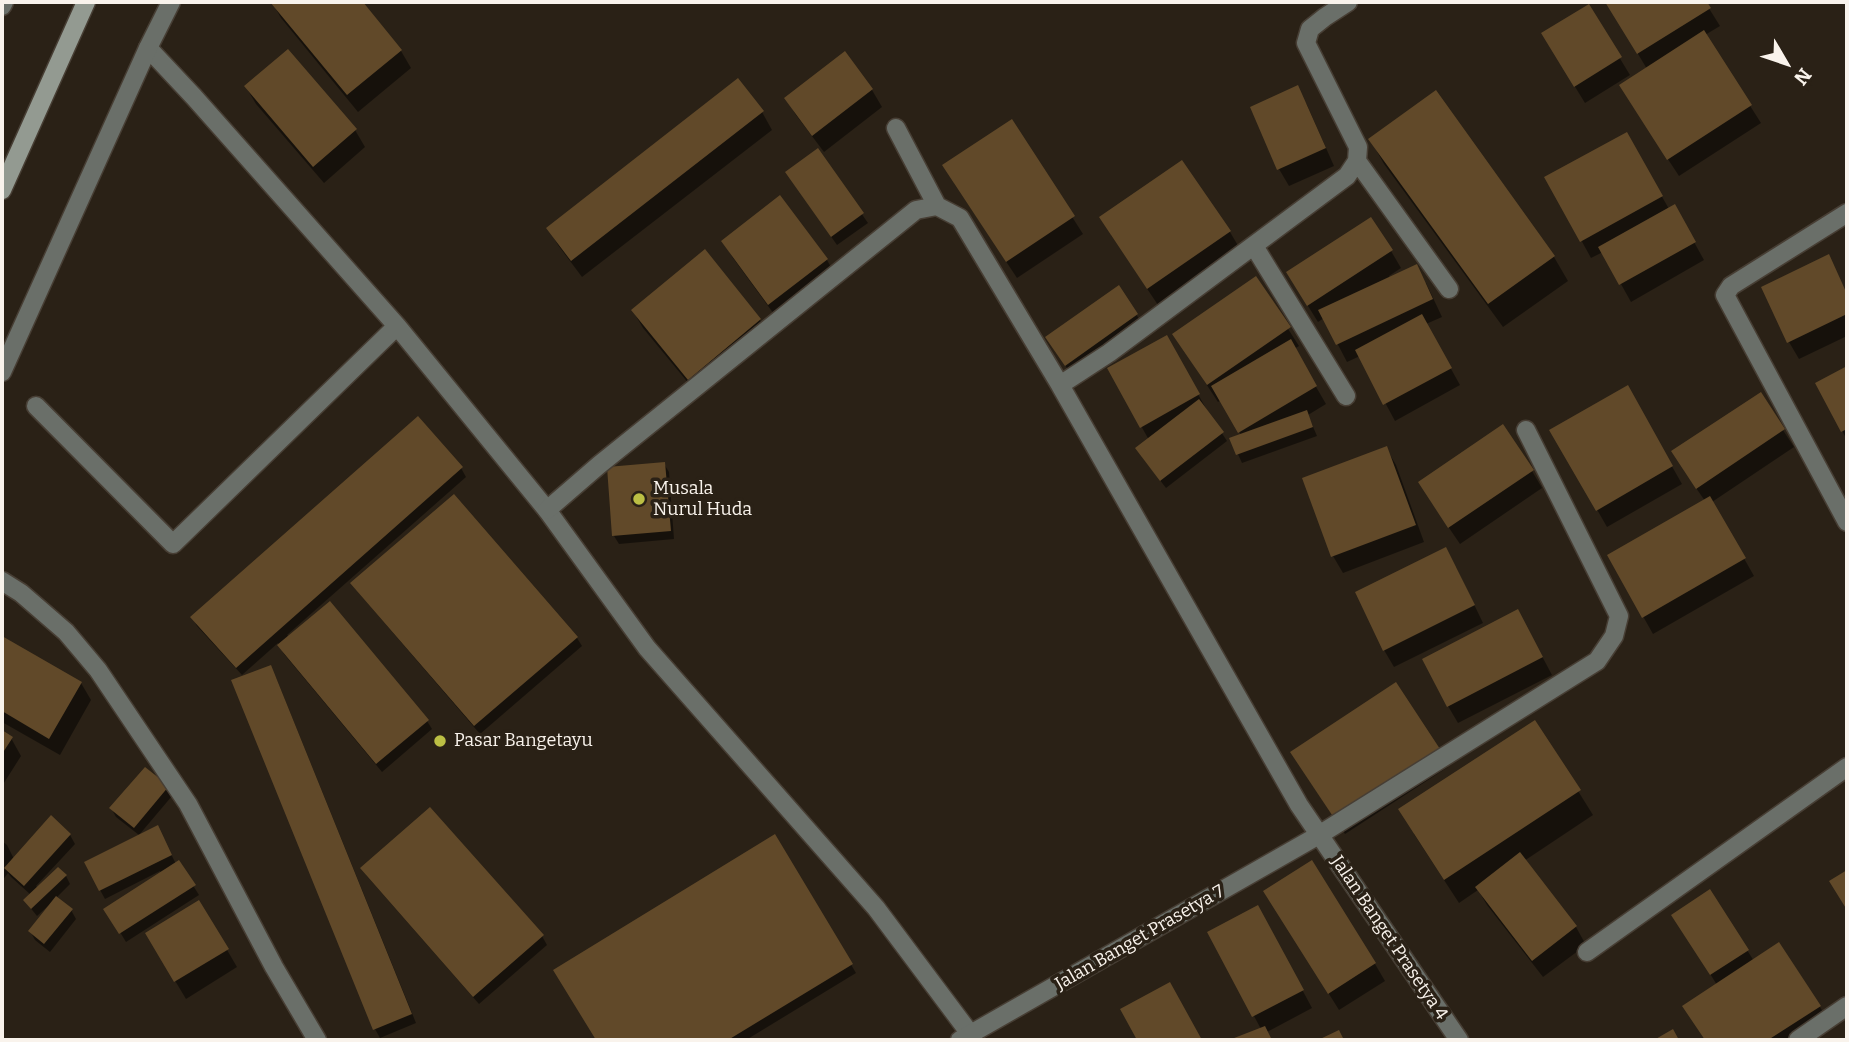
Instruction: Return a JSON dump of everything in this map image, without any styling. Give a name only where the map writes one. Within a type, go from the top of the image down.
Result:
[{"type":"main road","points":[[2,190],[86,2]]},
{"type":"street","points":[[2,372],[170,2]]},
{"type":"street","points":[[1060,385],[1109,353],[1347,176],[1357,161],[1358,147],[1306,43],[1310,29],[1348,2]]},
{"type":"street","points":[[148,48],[397,326],[547,510],[647,648],[876,908],[966,1037]]},
{"type":"street","points":[[547,510],[916,210],[937,206],[896,128]]},
{"type":"street","points":[[1357,161],[1449,289]]},
{"type":"street","name":"Jalan Banget Prasetya 4","points":[[937,206],[960,218],[1060,385],[1299,805],[1459,1040]]},
{"type":"street","points":[[1847,214],[1731,286],[1725,295],[1847,522]]},
{"type":"street","points":[[1254,246],[1346,397]]},
{"type":"street","points":[[36,406],[173,544],[397,326]]},
{"type":"street","name":"Jalan Banget Prasetya 7","points":[[966,1037],[1319,835],[1597,661],[1615,636],[1619,616],[1526,430]]},
{"type":"street","points":[[2,581],[21,593],[66,632],[98,670],[188,804],[274,967],[317,1040]]},
{"type":"street","points":[[1587,952],[1847,766]]},
{"type":"street","points":[[1798,1040],[1847,1006]]},
{"type":"building","points":[[270,2],[363,2],[402,50],[347,95]]},
{"type":"building","points":[[1605,2],[1707,2],[1711,8],[1637,54]]},
{"type":"building","points":[[1589,4],[1622,57],[1574,87],[1541,33]]},
{"type":"building","points":[[1704,30],[1752,105],[1667,160],[1619,85]]},
{"type":"building","points":[[288,49],[357,129],[313,167],[244,86]]},
{"type":"building","points":[[845,51],[873,89],[812,136],[784,98]]},
{"type":"building","points":[[738,78],[764,111],[571,261],[546,228]]},
{"type":"building","points":[[1298,85],[1326,148],[1277,170],[1250,107]]},
{"type":"building","points":[[1436,90],[1555,256],[1488,304],[1368,139]]},
{"type":"building","points":[[1012,119],[1075,216],[1006,262],[942,165]]},
{"type":"building","points":[[1627,132],[1663,196],[1580,242],[1544,177]]},
{"type":"building","points":[[818,148],[864,213],[831,237],[785,172]]},
{"type":"building","points":[[1182,160],[1231,231],[1147,289],[1099,217]]},
{"type":"building","points":[[780,195],[828,259],[768,305],[721,241]]},
{"type":"building","points":[[1675,204],[1696,242],[1619,285],[1598,247]]},
{"type":"building","points":[[1371,217],[1393,250],[1307,306],[1286,272]]},
{"type":"building","points":[[705,249],[761,319],[688,380],[631,310]]},
{"type":"building","points":[[1829,254],[1847,294],[1847,314],[1787,343],[1761,287]]},
{"type":"building","points":[[1417,264],[1433,299],[1336,345],[1318,310]]},
{"type":"building","points":[[1256,276],[1291,327],[1207,385],[1172,334]]},
{"type":"building","points":[[1119,285],[1138,314],[1065,366],[1045,337]]},
{"type":"building","points":[[1422,314],[1452,368],[1383,405],[1355,350]]},
{"type":"building","points":[[1167,335],[1200,394],[1140,428],[1107,368]]},
{"type":"building","points":[[1291,339],[1317,386],[1238,433],[1211,386]]},
{"type":"building","points":[[1847,366],[1847,429],[1841,432],[1815,383]]},
{"type":"building","points":[[1628,385],[1673,466],[1596,511],[1549,430]]},
{"type":"building","points":[[1761,392],[1785,429],[1696,489],[1671,451]]},
{"type":"building","points":[[1199,399],[1224,432],[1160,481],[1135,448]]},
{"type":"building","points":[[1307,410],[1313,427],[1236,455],[1229,438]]},
{"type":"building","points":[[418,416],[463,467],[236,668],[190,617]]},
{"type":"building","points":[[1503,424],[1534,470],[1448,528],[1418,482]]},
{"type":"building","points":[[1387,446],[1416,525],[1331,557],[1302,478]]},
{"type":"building","name":"Musala Nurul Huda","points":[[665,462],[671,531],[612,536],[607,467]]},
{"type":"building","points":[[454,494],[578,637],[474,726],[350,583]]},
{"type":"building","points":[[1710,496],[1746,558],[1642,618],[1607,555]]},
{"type":"building","points":[[1446,547],[1475,605],[1383,651],[1355,592]]},
{"type":"building","points":[[330,601],[429,720],[376,764],[277,645]]},
{"type":"building","points":[[1518,609],[1543,657],[1447,707],[1422,659]]},
{"type":"building","points":[[2,636],[82,682],[49,739],[2,711]]},
{"type":"building","points":[[271,665],[412,1014],[373,1030],[231,680]]},
{"type":"building","points":[[1396,682],[1440,749],[1334,818],[1290,752]]},
{"type":"building","points":[[1535,720],[1581,790],[1444,880],[1398,809]]},
{"type":"building","points":[[2,730],[13,737],[2,754]]},
{"type":"building","points":[[145,767],[169,786],[134,828],[109,808]]},
{"type":"building","points":[[430,807],[544,935],[473,997],[360,868]]},
{"type":"building","points":[[51,815],[71,834],[24,886],[4,868]]},
{"type":"building","points":[[158,825],[172,855],[99,891],[84,862]]},
{"type":"building","points":[[775,834],[853,964],[728,1040],[596,1040],[553,970]]},
{"type":"building","points":[[1520,852],[1577,926],[1532,961],[1475,887]]},
{"type":"building","points":[[179,860],[196,885],[119,934],[103,909]]},
{"type":"building","points":[[1312,860],[1376,963],[1328,994],[1263,891]]},
{"type":"building","points":[[58,867],[67,875],[31,909],[23,900]]},
{"type":"building","points":[[1847,870],[1847,910],[1829,881]]},
{"type":"building","points":[[1710,889],[1749,950],[1710,975],[1671,915]]},
{"type":"building","points":[[56,896],[73,909],[44,944],[28,931]]},
{"type":"building","points":[[199,900],[229,949],[174,982],[145,933]]},
{"type":"building","points":[[1258,905],[1304,990],[1252,1017],[1207,932]]},
{"type":"building","points":[[1779,942],[1821,1006],[1768,1040],[1705,1040],[1682,1006]]},
{"type":"building","points":[[1170,982],[1202,1040],[1137,1040],[1120,1009]]},
{"type":"building","points":[[1265,1026],[1272,1040],[1229,1040]]},
{"type":"building","points":[[1673,1029],[1679,1040],[1654,1040]]},
{"type":"building","points":[[1339,1030],[1344,1040],[1318,1040]]},
{"type":"place","name":"Musala Nurul Huda","points":[[639,499]]},
{"type":"place","name":"Pasar Bangetayu","points":[[440,741]]}]
